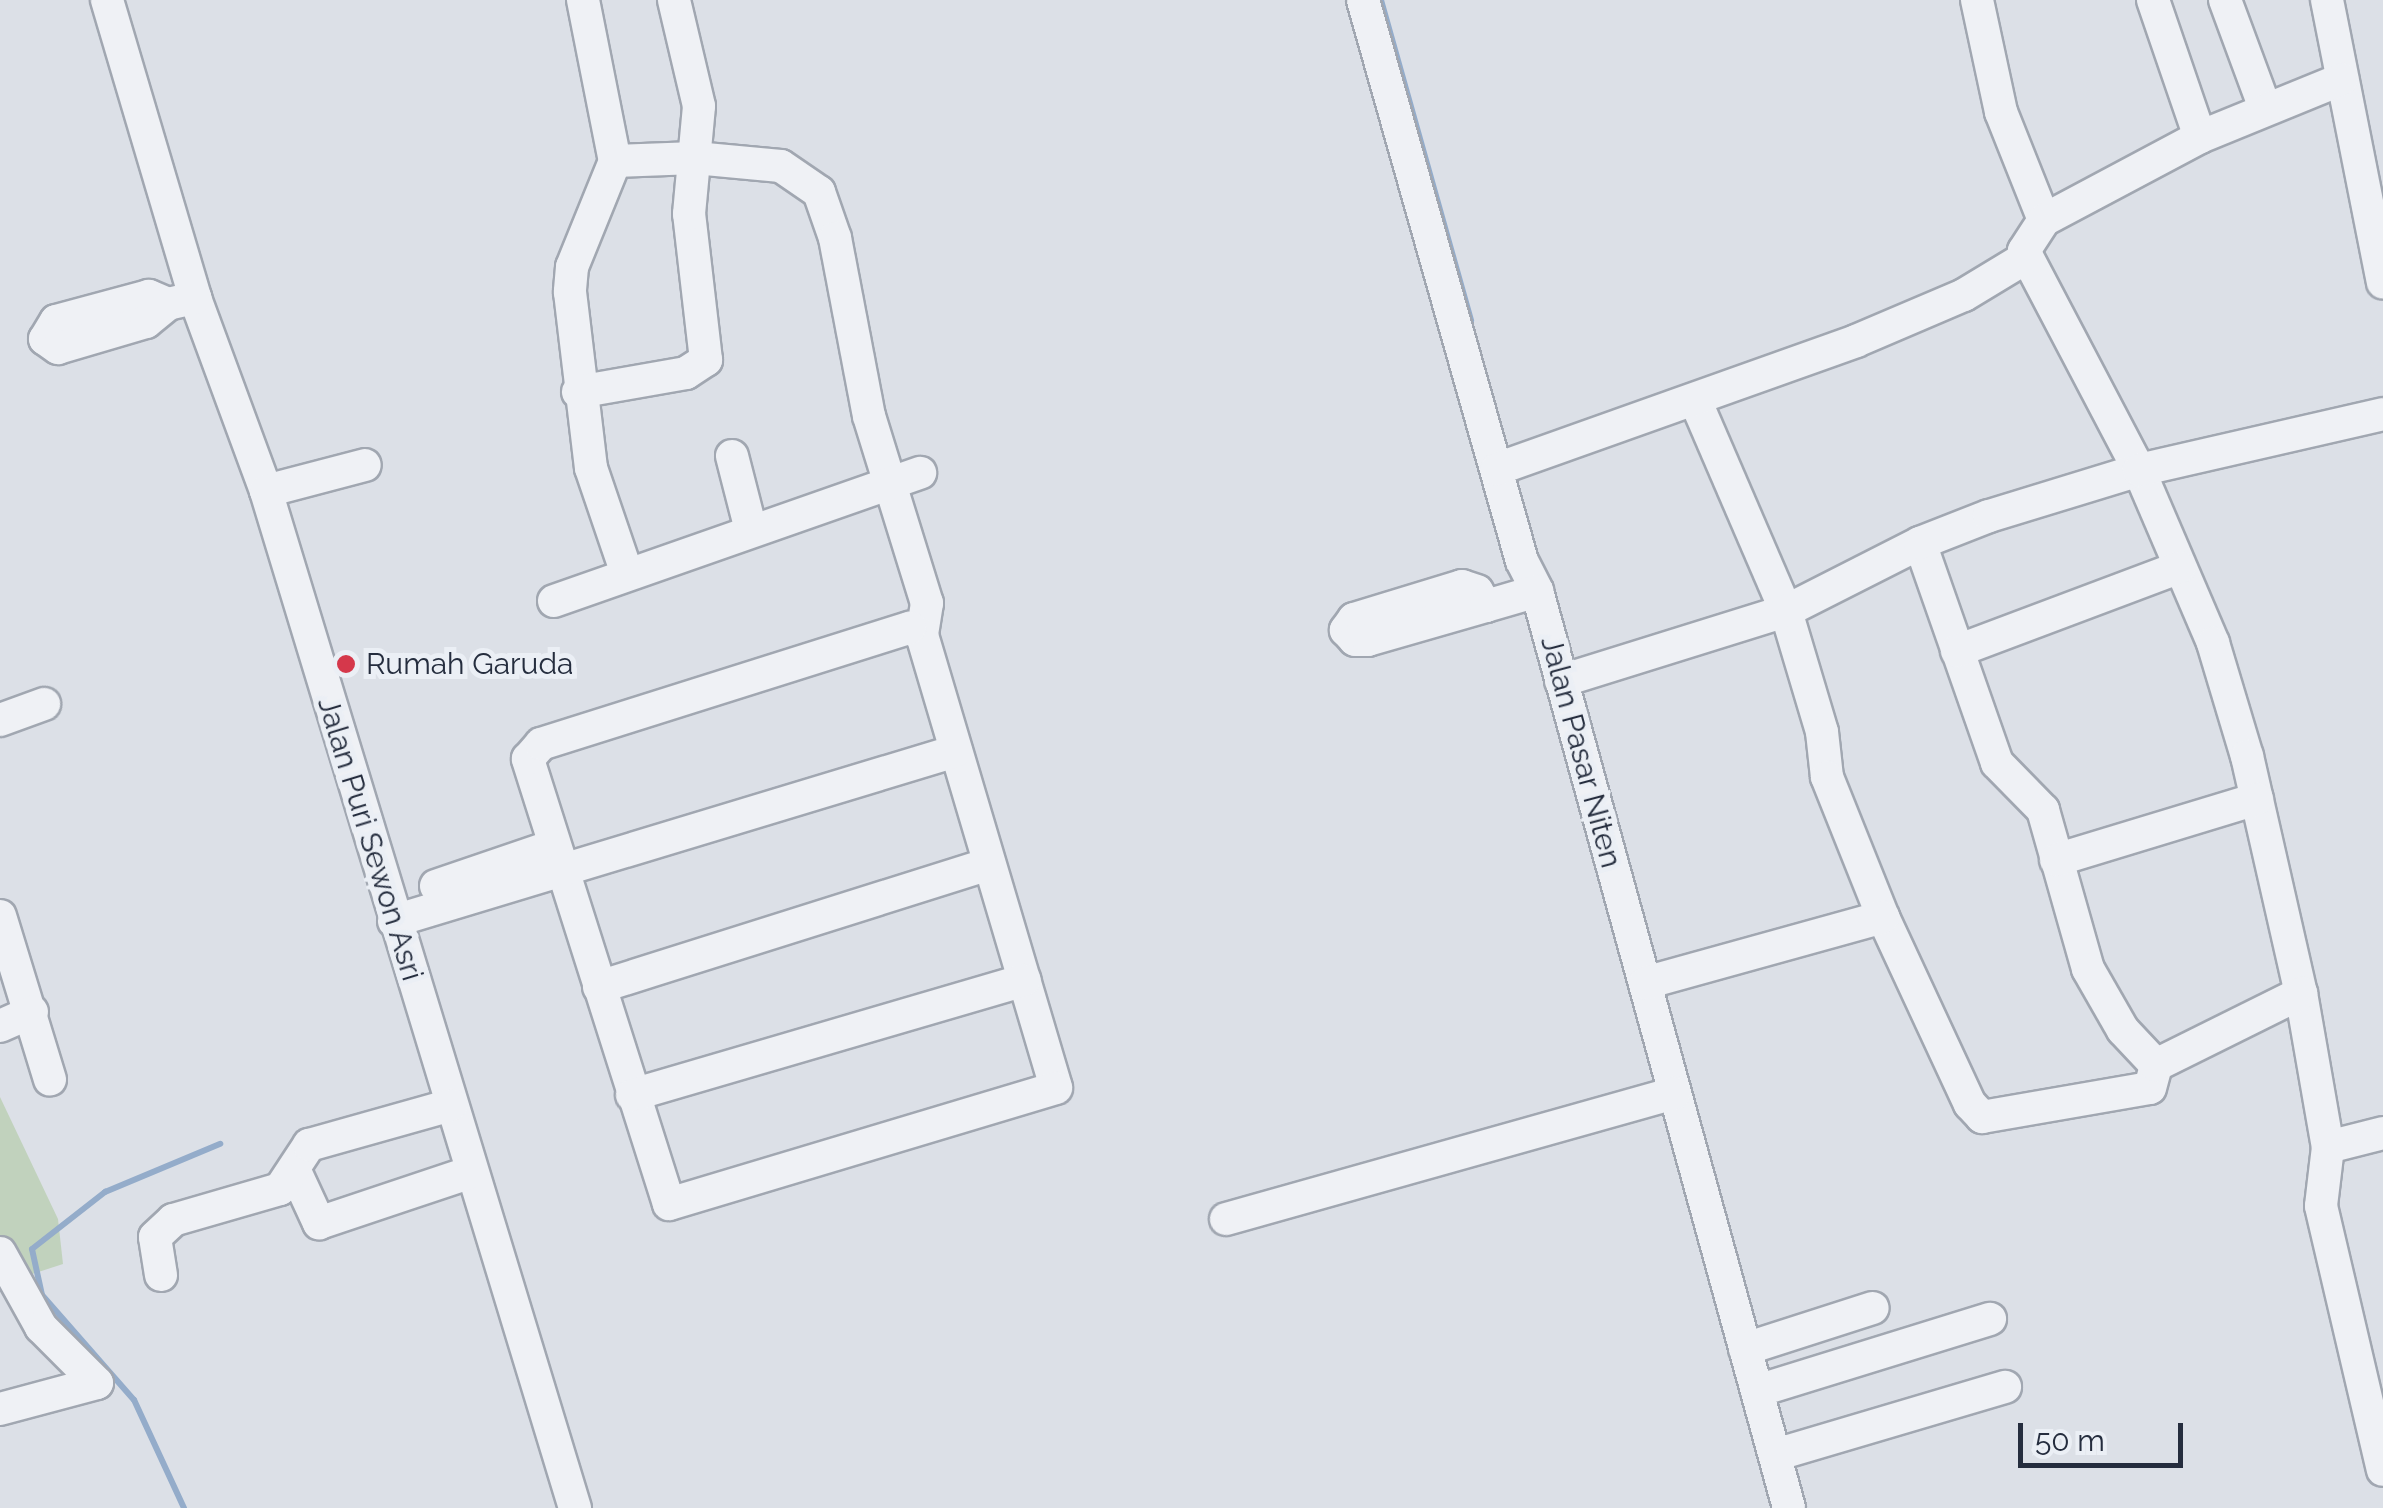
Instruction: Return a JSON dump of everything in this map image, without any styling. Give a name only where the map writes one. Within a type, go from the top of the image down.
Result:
[{"type":"street","name":"Jalan Puri Sewon Asri","points":[[107,0],[182,301],[266,490],[366,872],[391,911],[575,1508]]},
{"type":"street","points":[[583,0],[615,161],[572,267],[578,392],[592,468],[627,574]]},
{"type":"street","points":[[578,392],[686,374],[706,360],[689,214],[699,106],[674,0]]},
{"type":"street","name":"Jalan Pasar Niten","points":[[1363,0],[1497,469],[1537,592],[1789,1508]]},
{"type":"street","points":[[1977,0],[2032,241],[2139,470],[2213,643],[2257,799],[2301,993],[2328,1147],[2321,1206],[2383,1470]]},
{"type":"street","points":[[2153,0],[2200,137]]},
{"type":"street","points":[[2225,0],[2265,108]]},
{"type":"street","points":[[2326,0],[2383,283]]},
{"type":"street","points":[[1497,469],[1696,402],[1964,295],[2032,241],[2200,137],[2342,78]]},
{"type":"street","points":[[615,161],[695,158],[782,166],[819,192],[888,483],[927,603],[922,634],[1055,1092],[690,1199],[666,1201],[526,768],[541,744],[910,628],[922,634]]},
{"type":"street","points":[[89,326],[148,296],[182,301]]},
{"type":"street","points":[[1696,402],[1786,611],[1822,732],[1827,777],[1883,916],[1970,1104],[1982,1116],[2150,1088],[2156,1065],[2301,993]]},
{"type":"street","points":[[1562,681],[1786,611],[1920,542],[2139,470],[2383,414]]},
{"type":"street","points":[[732,456],[751,530]]},
{"type":"street","points":[[266,490],[365,466]]},
{"type":"street","points":[[554,602],[920,473]]},
{"type":"street","points":[[1920,542],[1996,763],[2042,810],[2088,969],[2123,1030],[2156,1065]]},
{"type":"street","points":[[1957,651],[2180,567]]},
{"type":"street","points":[[1486,606],[1537,592]]},
{"type":"street","points":[[0,720],[44,704]]},
{"type":"street","points":[[391,911],[557,858],[956,751]]},
{"type":"street","points":[[2056,860],[2257,799]]},
{"type":"street","points":[[599,987],[989,864]]},
{"type":"street","points":[[0,916],[50,1080]]},
{"type":"street","points":[[1644,983],[1883,916]]},
{"type":"street","points":[[632,1095],[1024,980]]},
{"type":"street","points":[[0,1026],[32,1012]]},
{"type":"street","points":[[1226,1219],[1675,1092]]},
{"type":"street","points":[[161,1275],[155,1245],[161,1228],[280,1189],[309,1146],[450,1105]]},
{"type":"street","points":[[2328,1147],[2383,1133]]},
{"type":"street","points":[[294,1169],[319,1223],[472,1172]]},
{"type":"street","points":[[0,1252],[42,1327],[98,1383],[0,1408]]},
{"type":"street","points":[[1745,1349],[1873,1308]]},
{"type":"street","points":[[1758,1391],[1990,1320]]},
{"type":"street","points":[[1774,1456],[2005,1386]]},
{"type":"green space","points":[[0,1097],[58,1219],[63,1264],[20,1278],[0,1241]]},
{"type":"waterway","points":[[1381,0],[1471,321]]},
{"type":"waterway","points":[[184,1508],[134,1400],[42,1295],[32,1249],[105,1192],[220,1144]]},
{"type":"place","name":"Rumah Garuda","points":[[346,664]]}]
